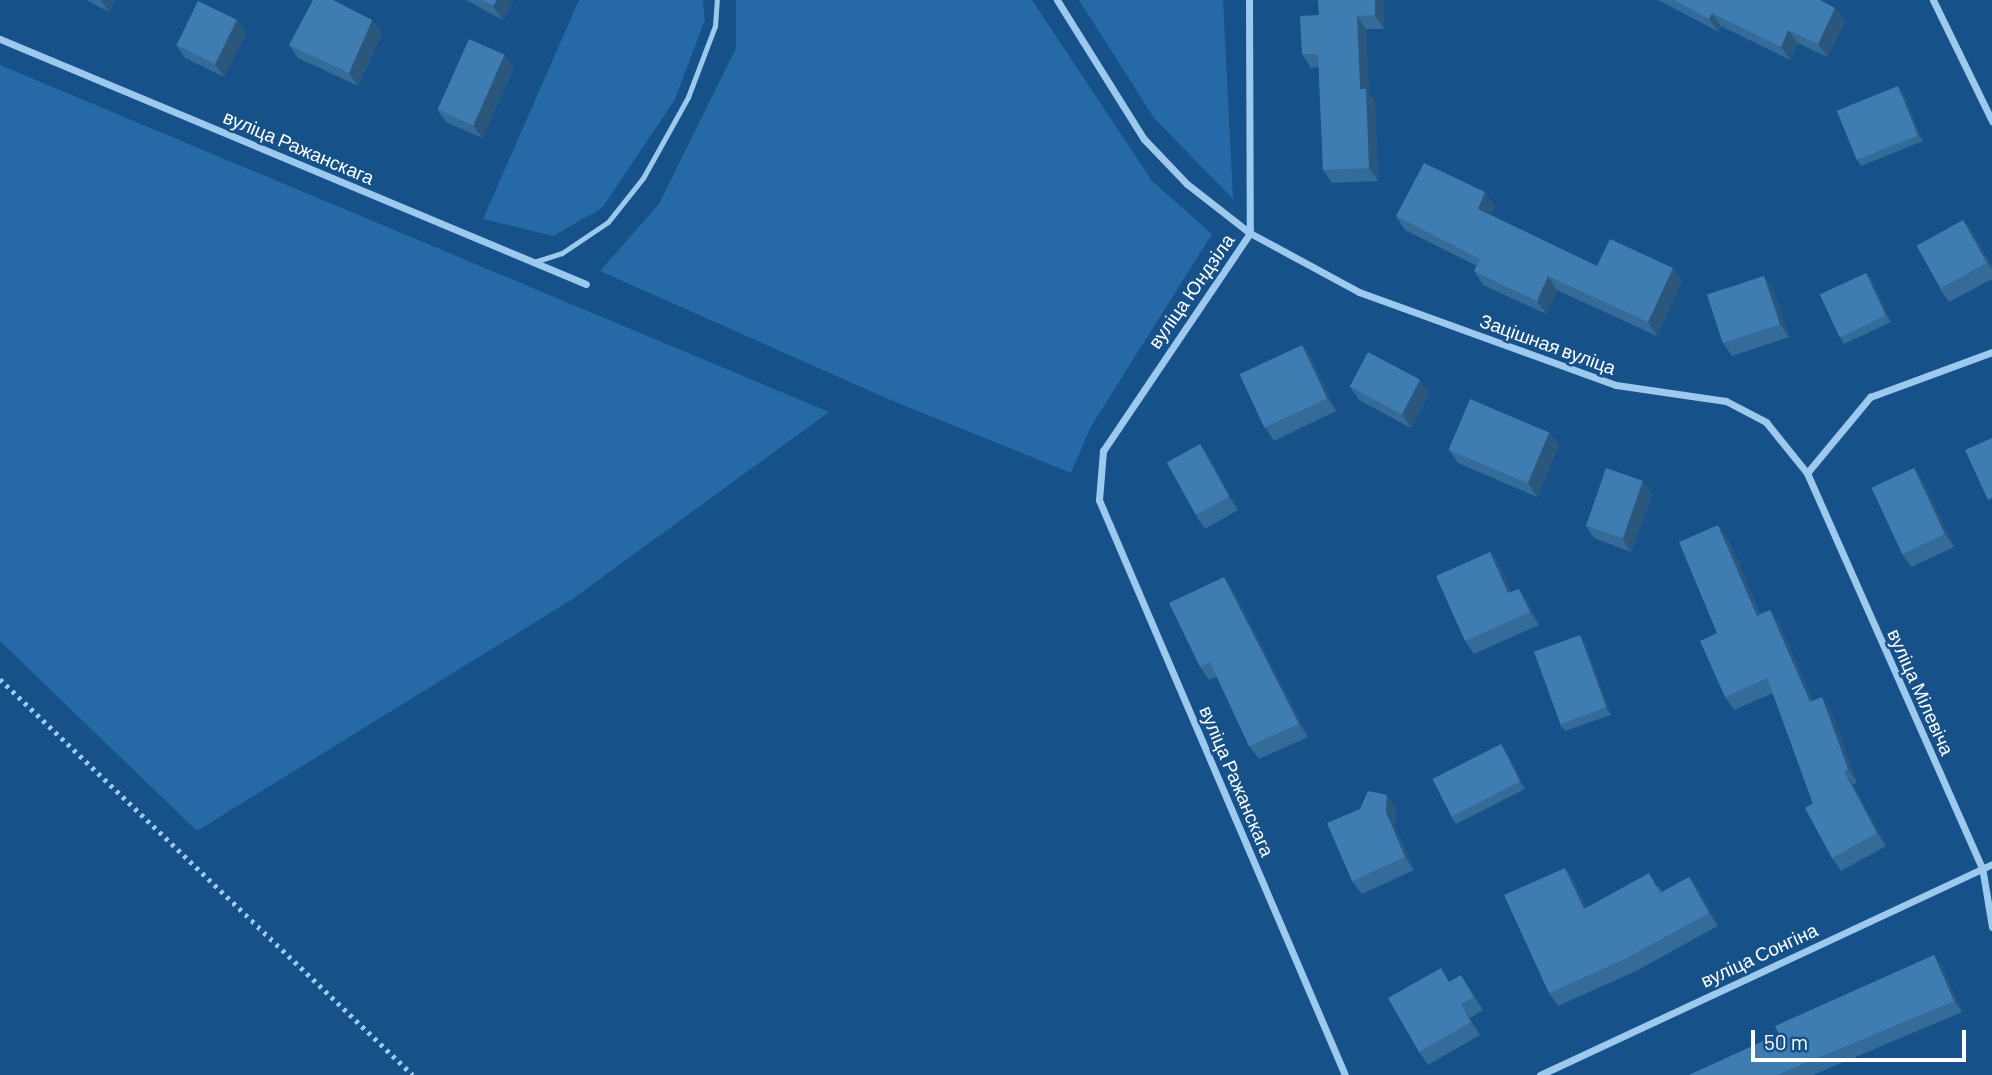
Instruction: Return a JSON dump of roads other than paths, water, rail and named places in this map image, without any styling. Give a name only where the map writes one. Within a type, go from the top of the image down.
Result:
[{"type":"street","name":"Зацішная вуліца","points":[[1057,0],[1144,139],[1187,184],[1250,233],[1359,292],[1616,386],[1726,401],[1766,422],[1807,473]]},
{"type":"street","name":"вуліца Юндзіла","points":[[1099,500],[1103,451],[1250,233],[1249,0]]},
{"type":"street","points":[[1933,0],[1992,121]]},
{"type":"street","name":"вуліца Ражанскага","points":[[0,39],[586,284]]},
{"type":"street","points":[[1807,473],[1870,397],[1992,352]]},
{"type":"street","name":"вуліца Мілевіча","points":[[1807,473],[1982,867],[1992,927]]},
{"type":"street","name":"вуліца Ражанскага","points":[[1099,500],[1345,1075]]},
{"type":"street","name":"вуліца Сонгіна","points":[[1540,1075],[1992,864]]},
{"type":"lane","points":[[533,262],[562,254],[608,222],[643,178],[688,97],[715,26],[717,0]]}]
